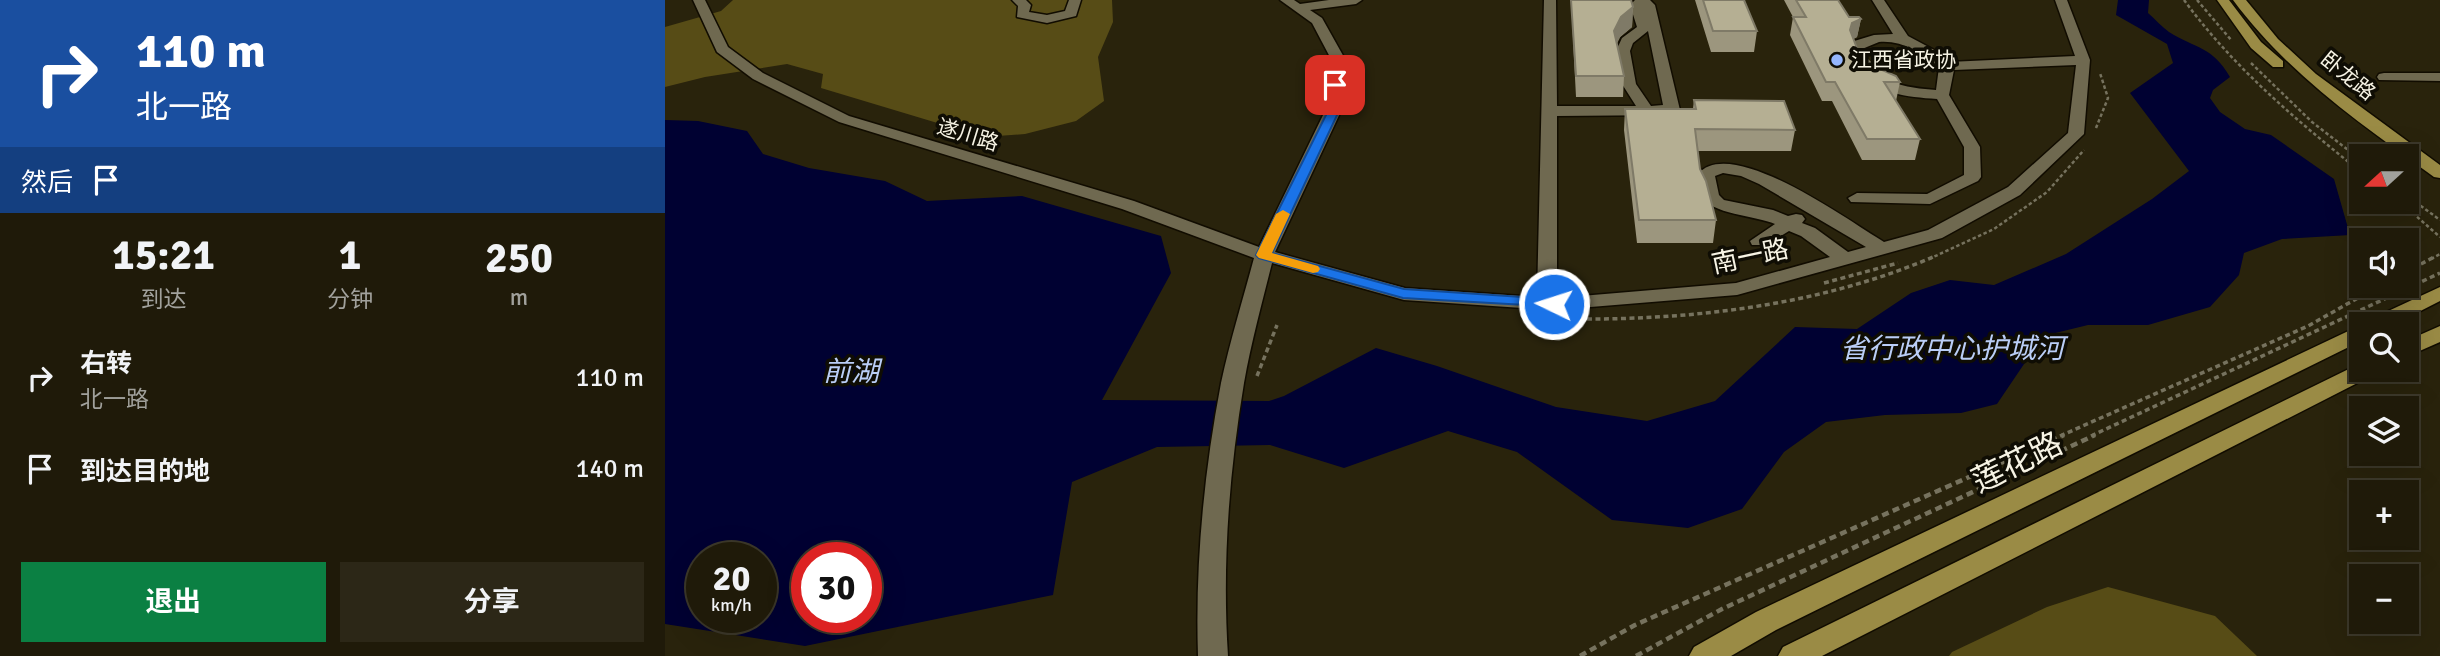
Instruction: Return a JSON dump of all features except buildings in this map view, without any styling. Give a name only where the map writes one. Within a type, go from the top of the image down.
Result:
[{"type":"main road","name":"卧龙路","points":[[2223,0],[2256,45],[2375,144]]},
{"type":"main road","name":"卧龙路","points":[[2239,0],[2274,43],[2320,83],[2372,125],[2440,173]]},
{"type":"main road","points":[[2419,175],[2440,189]]},
{"type":"main road","points":[[2402,312],[2440,293]]},
{"type":"main road","points":[[2419,344],[2440,333]]},
{"type":"main road","name":"莲花路","points":[[1704,656],[1766,621],[2349,338]]},
{"type":"main road","points":[[1793,656],[2349,378]]},
{"type":"street","name":"遂川路","points":[[699,0],[722,49],[758,76],[844,119],[1128,205],[1264,255]]},
{"type":"street","points":[[1018,0],[1025,5],[1022,14],[1043,21],[1055,20],[1071,13],[1075,0]]},
{"type":"street","points":[[1292,4],[1356,0]]},
{"type":"street","points":[[1547,303],[1550,0]]},
{"type":"street","points":[[1634,0],[1644,28],[1627,41],[1623,51],[1629,84],[1642,101],[1645,110]]},
{"type":"street","points":[[1549,111],[1672,110],[1649,5],[1641,0]]},
{"type":"street","points":[[1878,0],[1903,39]]},
{"type":"street","name":"南一路","points":[[1264,255],[1403,293],[1547,303],[1737,289],[1934,234],[2014,191],[2076,134],[2083,60],[2061,0]]},
{"type":"street","points":[[1213,656],[1211,613],[1219,468],[1244,381],[1264,255],[1333,111],[1338,59],[1317,21],[1292,4]]},
{"type":"street","points":[[1857,198],[1930,199],[1972,177],[1972,147],[1942,95],[1946,66],[1933,55],[1903,39],[1879,37],[1856,45],[1854,53],[1859,63],[1876,82],[1898,91],[1942,95]]},
{"type":"street","points":[[1946,66],[2083,60]]},
{"type":"street","points":[[2384,78],[2440,78]]},
{"type":"street","points":[[1846,260],[1808,232],[1788,223],[1767,214],[1718,204],[1711,197],[1706,174],[1719,167],[1735,168],[1773,185],[1882,249]]},
{"type":"street","points":[[1759,241],[1813,209]]},
{"type":"path","points":[[2184,0],[2201,25],[2243,73],[2349,162]]},
{"type":"path","points":[[2197,0],[2232,41]]},
{"type":"path","points":[[2248,61],[2312,122],[2349,151]]},
{"type":"path","points":[[2419,205],[2440,220]]},
{"type":"path","points":[[2414,214],[2440,237]]},
{"type":"path","points":[[2419,265],[2440,254]]},
{"type":"path","points":[[1636,656],[1722,609],[2440,273]]},
{"type":"path","points":[[1580,656],[1648,620],[2308,326],[2358,298]]},
{"type":"path","points":[[1244,381],[1277,325]]},
{"type":"shaded area","points":[[733,0],[1112,0],[1113,22],[1098,57],[1104,101],[1076,121],[1025,134],[984,137],[821,88],[823,74],[787,64],[705,77],[665,87],[665,27],[721,11]]},
{"type":"shaded area","points":[[2108,587],[2215,616],[2257,656],[1949,656],[1952,652],[2047,607]]},
{"type":"water","points":[[2118,0],[2149,0],[2148,13],[2164,28],[2217,59],[2230,77],[2213,90],[2210,98],[2220,112],[2245,129],[2271,135],[2334,179],[2349,235],[2282,239],[2244,253],[2239,275],[2210,307],[2148,325],[2088,325],[2043,336],[1997,404],[1961,413],[1885,415],[1826,422],[1784,452],[1742,509],[1688,528],[1612,520],[1517,452],[1448,431],[1344,468],[1270,445],[1157,447],[1072,482],[1053,595],[882,630],[882,542],[791,542],[791,633],[868,633],[805,646],[722,633],[777,633],[777,542],[686,542],[686,627],[665,624],[665,120],[698,121],[747,131],[763,154],[809,168],[885,181],[927,201],[1022,196],[1161,236],[1171,273],[1102,400],[1269,401],[1284,396],[1376,348],[1556,407],[1647,421],[1715,401],[1795,327],[1857,329],[1911,293],[1950,280],[1994,285],[2066,254],[2152,199],[2189,171],[2130,93],[2173,63],[2167,44],[2116,15]]},
{"type":"slow traffic","points":[[1283,214],[1264,255],[1313,269]]},
{"type":"place","name":"江西省政协","points":[[1837,60]]},
{"type":"route","points":[[1335,85],[1333,111],[1264,255],[1403,293],[1554,304]]},
{"type":"water label","name":"省行政中心护城河","points":[[1952,348]]},
{"type":"water label","name":"前湖","points":[[851,371]]}]
